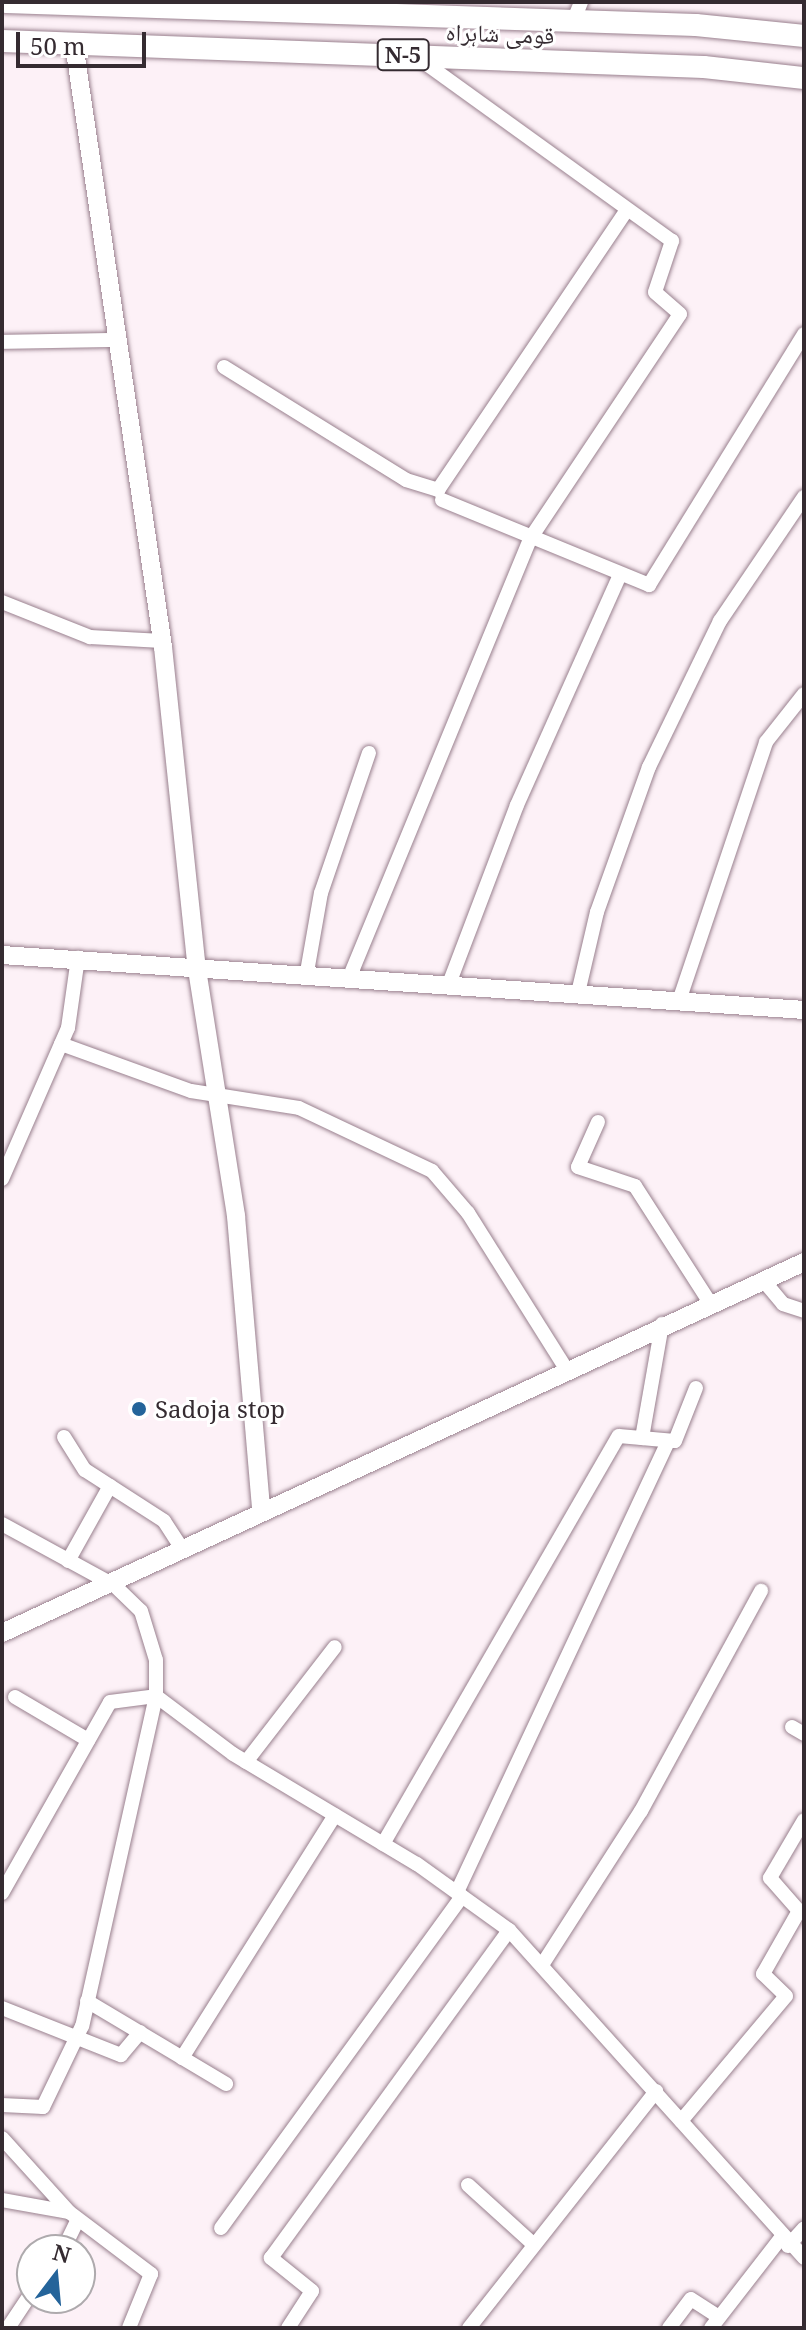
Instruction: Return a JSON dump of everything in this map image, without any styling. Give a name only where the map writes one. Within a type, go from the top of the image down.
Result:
[{"type":"highway","name":"قومی شاہراہ","points":[[6,2],[577,12],[802,31]]},
{"type":"highway","name":"قومی شاہراہ","points":[[2,41],[414,55],[804,78]]},
{"type":"street","points":[[74,44],[162,641],[196,963],[219,1089],[261,1510]]},
{"type":"street","points":[[350,976],[530,539],[680,314],[655,292],[672,241],[626,211],[414,55]]},
{"type":"street","points":[[224,367],[406,480],[438,490],[626,211]]},
{"type":"street","points":[[442,500],[644,586],[653,581],[804,334]]},
{"type":"street","points":[[2,342],[117,340]]},
{"type":"street","points":[[578,993],[597,912],[649,767],[720,621],[804,497]]},
{"type":"street","points":[[449,984],[517,805],[619,577]]},
{"type":"street","points":[[2,602],[90,637],[162,641]]},
{"type":"street","points":[[679,1001],[766,742],[804,694]]},
{"type":"street","points":[[307,972],[321,893],[369,753]]},
{"type":"street","points":[[2,955],[196,963],[804,1010]]},
{"type":"street","points":[[2,1179],[61,1044],[78,958]]},
{"type":"street","points":[[61,1044],[191,1091],[219,1089],[333,1120],[432,1171],[468,1213],[565,1367]]},
{"type":"street","points":[[598,1122],[578,1167],[635,1186],[710,1303]]},
{"type":"street","points":[[2,1633],[114,1585],[261,1510],[565,1367],[804,1262]]},
{"type":"street","points":[[763,1280],[783,1304],[804,1311]]},
{"type":"street","points":[[642,1438],[662,1324]]},
{"type":"street","points":[[383,1844],[619,1436],[675,1441],[696,1388]]},
{"type":"street","points":[[64,1437],[85,1470],[164,1521],[183,1550]]},
{"type":"street","points":[[221,2228],[459,1894],[668,1442]]},
{"type":"street","points":[[68,1561],[110,1486]]},
{"type":"street","points":[[2,1524],[114,1585],[141,1611],[156,1660],[156,1696],[78,2036],[43,2107],[2,2105]]},
{"type":"street","points":[[542,1965],[641,1811],[761,1591]]},
{"type":"street","points":[[246,1762],[335,1647]]},
{"type":"street","points":[[2,1893],[110,1702],[156,1696],[246,1762],[383,1844],[509,1930],[656,2091],[784,2242],[804,2258]]},
{"type":"street","points":[[15,1697],[88,1740]]},
{"type":"street","points":[[182,2058],[335,1815]]},
{"type":"street","points":[[681,2121],[786,1996],[763,1974],[799,1911],[770,1878],[804,1820]]},
{"type":"street","points":[[288,2328],[312,2291],[271,2258],[509,1930]]},
{"type":"street","points":[[87,2001],[226,2084]]},
{"type":"street","points":[[2,2008],[121,2055],[140,2032]]},
{"type":"street","points":[[469,2328],[656,2091]]},
{"type":"street","points":[[2,2138],[74,2216],[151,2274],[136,2326]]},
{"type":"street","points":[[468,2185],[533,2244]]},
{"type":"street","points":[[3,2202],[74,2216]]},
{"type":"street","points":[[68,2234],[74,2216]]},
{"type":"street","points":[[669,2328],[691,2299],[715,2323],[784,2242],[804,2228]]},
{"type":"place","name":"Sadoja stop","points":[[139,1409]]}]
